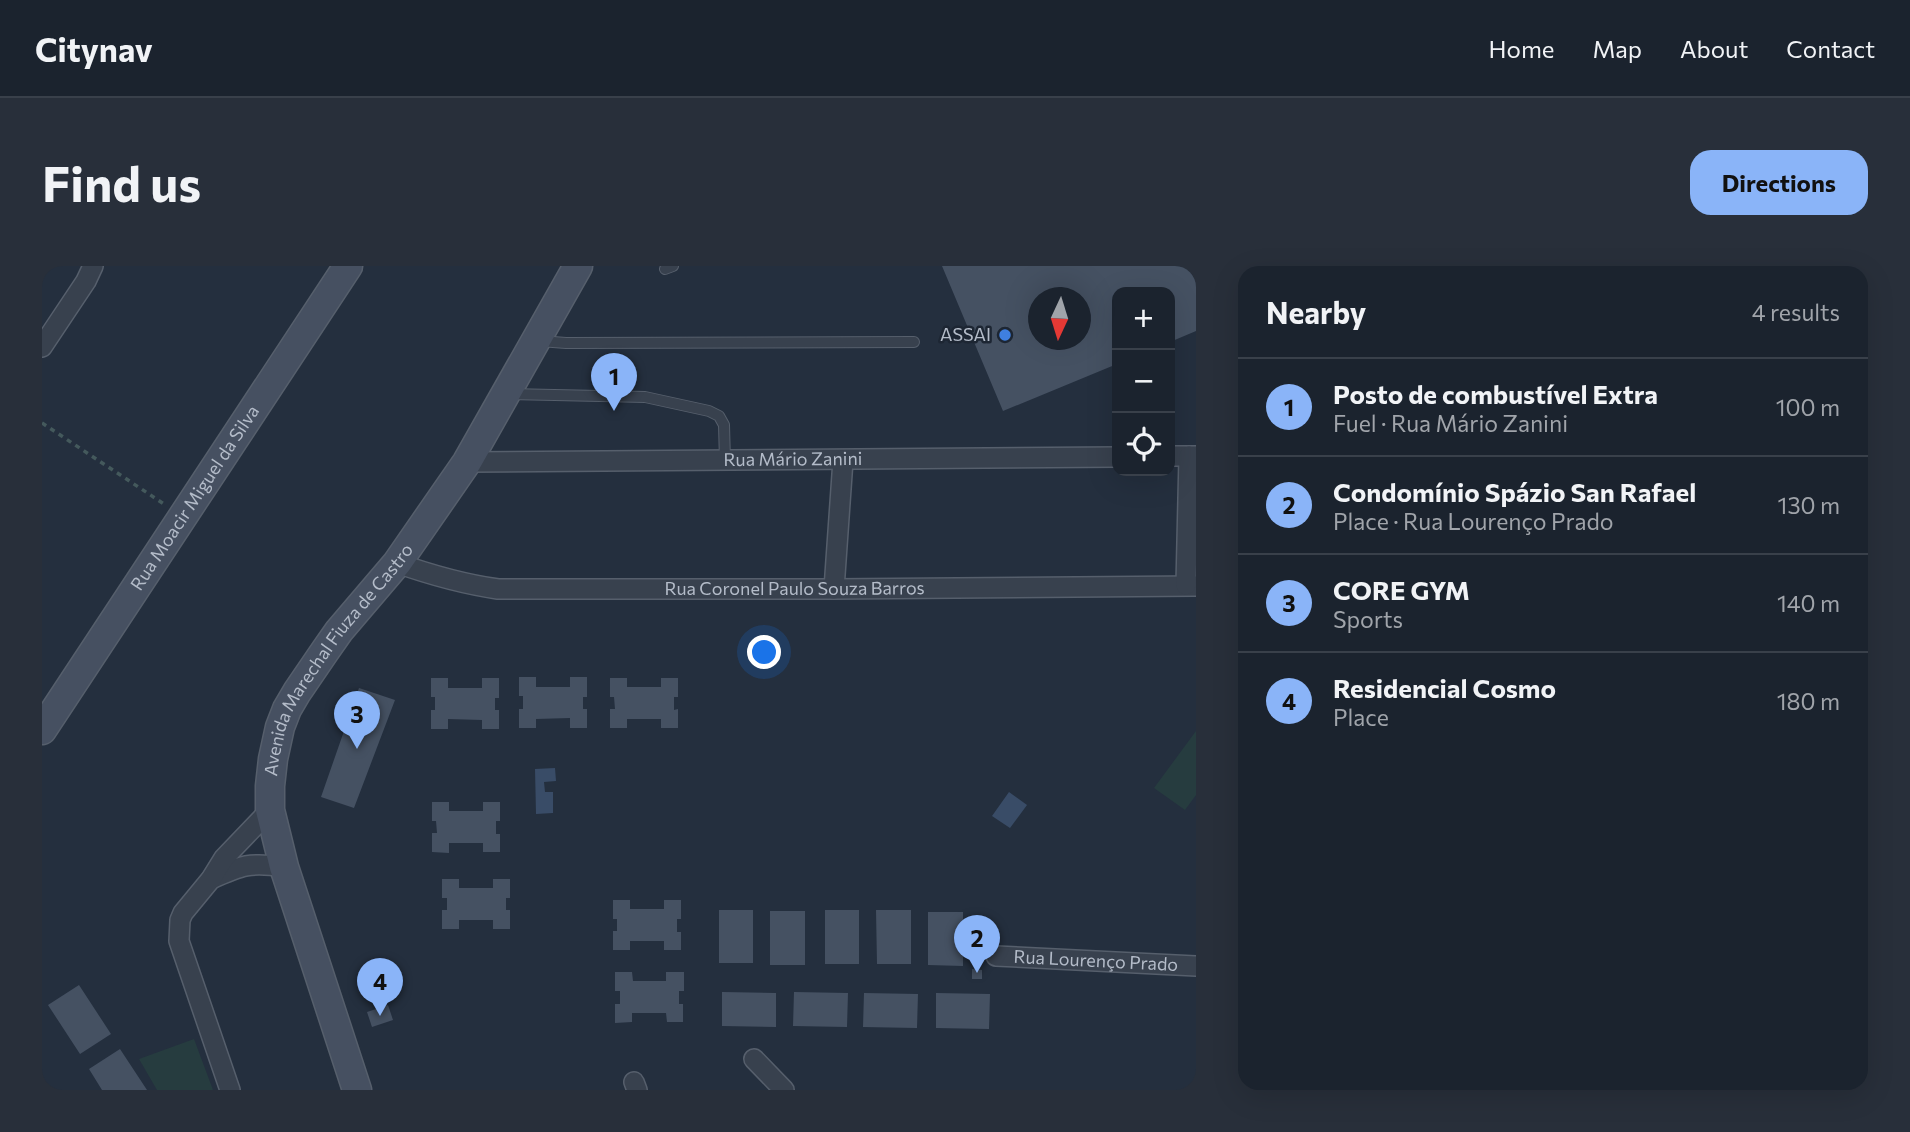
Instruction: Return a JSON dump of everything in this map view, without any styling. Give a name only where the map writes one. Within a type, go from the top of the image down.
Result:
[{"type":"main road","name":"Rua Moacir Miguel da Silva","points":[[42,730],[348,266]]},
{"type":"main road","name":"Avenida Marechal Fiuza de Castro","points":[[358,1090],[284,867],[270,810],[273,759],[281,727],[297,692],[339,631],[397,563],[467,462],[578,266]]},
{"type":"street","points":[[42,347],[93,266]]},
{"type":"street","points":[[1185,456],[1191,585]]},
{"type":"street","name":"Rua Mário Zanini","points":[[467,462],[1112,457]]},
{"type":"street","points":[[834,589],[843,460]]},
{"type":"street","name":"Rua Coronel Paulo Souza Barros","points":[[397,563],[469,585],[498,589],[1191,585]]},
{"type":"street","points":[[230,1090],[179,941],[180,920],[224,858],[270,810]]},
{"type":"street","points":[[211,879],[241,866],[263,864],[284,867]]},
{"type":"street","name":"Rua Lourenço Prado","points":[[996,956],[1196,966]]},
{"type":"street","points":[[754,1059],[784,1090]]},
{"type":"lane","points":[[535,341],[914,342]]},
{"type":"lane","points":[[505,394],[645,397],[709,411],[719,416],[724,425],[725,461]]},
{"type":"path","points":[[42,423],[184,517]]},
{"type":"green space","points":[[1196,731],[1196,795],[1185,810],[1154,788]]},
{"type":"green space","points":[[194,1039],[213,1090],[157,1090],[139,1059]]},
{"type":"water","points":[[555,768],[556,781],[544,782],[545,792],[553,792],[553,813],[536,814],[535,769]]},
{"type":"water","points":[[1009,792],[1027,805],[1010,828],[992,816]]},
{"type":"building","name":"ASSAI","points":[[942,266],[1196,266],[1196,331],[1175,340],[1175,287],[1112,287],[1112,366],[1003,411]]},
{"type":"building","points":[[519,677],[536,677],[536,687],[570,687],[570,677],[587,677],[587,697],[583,697],[583,709],[587,709],[587,728],[570,728],[570,718],[536,719],[536,728],[519,728],[519,709],[523,709],[523,696],[519,696]]},
{"type":"building","points":[[431,678],[448,678],[448,688],[482,688],[482,678],[499,678],[499,698],[495,698],[495,710],[499,710],[499,729],[482,729],[482,720],[448,719],[448,729],[431,729],[431,710],[435,710],[435,697],[431,697]]},
{"type":"building","points":[[610,678],[627,678],[627,687],[661,687],[661,678],[678,678],[678,697],[674,697],[674,710],[678,709],[678,728],[661,728],[661,719],[627,719],[627,728],[610,728],[610,709],[615,709],[614,697],[610,697]]},
{"type":"building","points":[[359,688],[395,700],[354,808],[321,797]]},
{"type":"building","points":[[432,802],[449,802],[449,811],[483,811],[483,802],[500,802],[500,821],[496,821],[496,834],[500,834],[500,852],[483,852],[483,843],[449,843],[449,853],[432,852],[432,833],[437,833],[436,821],[432,821]]},
{"type":"building","points":[[442,879],[459,879],[459,888],[493,888],[493,879],[510,879],[510,898],[506,898],[506,910],[510,910],[510,929],[493,929],[493,920],[459,920],[459,929],[442,929],[442,910],[447,910],[447,898],[442,898]]},
{"type":"building","points":[[613,900],[630,900],[630,909],[664,909],[664,900],[681,900],[681,919],[677,919],[677,932],[681,932],[681,950],[664,950],[664,941],[630,941],[630,950],[613,950],[613,931],[617,931],[617,919],[613,919]]},
{"type":"building","points":[[719,910],[753,910],[753,963],[719,963]]},
{"type":"building","points":[[825,910],[859,910],[859,964],[825,964]]},
{"type":"building","points":[[876,910],[911,910],[911,964],[877,964]]},
{"type":"building","points":[[770,911],[805,911],[805,965],[770,965]]},
{"type":"building","points":[[928,912],[963,912],[963,966],[928,965]]},
{"type":"building","points":[[972,969],[982,970],[982,979],[972,979]]},
{"type":"building","points":[[615,972],[632,972],[633,981],[666,981],[666,972],[684,972],[684,991],[679,991],[679,1004],[683,1004],[683,1022],[667,1022],[666,1013],[632,1013],[632,1022],[615,1023],[615,1004],[620,1004],[620,991],[615,991]]},
{"type":"building","points":[[79,985],[111,1034],[80,1054],[48,1005]]},
{"type":"building","points":[[722,992],[776,993],[776,1027],[722,1026]]},
{"type":"building","points":[[794,992],[848,993],[847,1027],[793,1026]]},
{"type":"building","points":[[864,993],[918,994],[917,1028],[863,1027]]},
{"type":"building","points":[[936,993],[990,994],[989,1029],[936,1028]]},
{"type":"building","points":[[388,1005],[393,1020],[372,1027],[367,1012]]},
{"type":"building","points":[[120,1049],[147,1090],[102,1090],[89,1069]]},
{"type":"place","name":"ASSAI","points":[[1005,335]]},
{"type":"place","name":"Posto de combustível Extra","points":[[614,411]]},
{"type":"place","name":"CORE GYM","points":[[357,749]]},
{"type":"place","name":"Condomínio Spázio San Rafael","points":[[977,973]]},
{"type":"place","name":"Residencial Cosmo","points":[[380,1016]]}]
